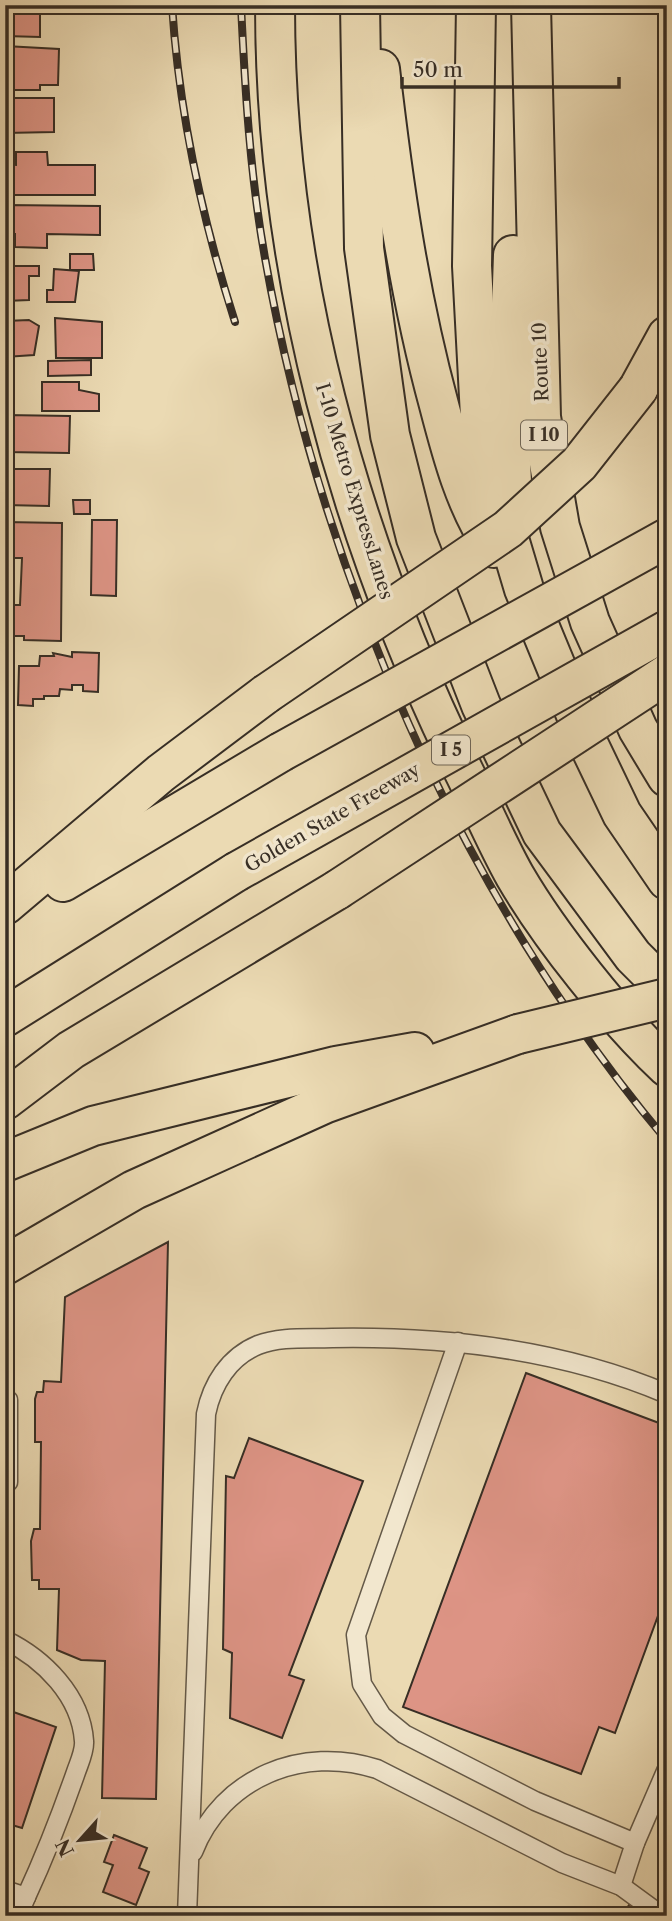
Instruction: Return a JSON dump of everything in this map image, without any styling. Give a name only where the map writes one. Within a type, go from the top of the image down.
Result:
[{"type":"highway","name":"I-10 Metro ExpressLanes","points":[[275,5],[284,161],[302,300],[333,432],[377,575],[429,700],[516,877],[581,970],[667,1067]]},
{"type":"highway","points":[[360,5],[359,127],[364,248],[390,435],[416,538],[481,705],[542,833],[633,956],[667,990]]},
{"type":"highway","points":[[367,5],[375,33],[395,190],[415,306],[450,448],[475,521],[524,589]]},
{"type":"highway","points":[[476,5],[472,266],[480,416],[500,514],[524,589],[550,655],[622,814],[667,880]]},
{"type":"highway","name":"Route 10","points":[[531,5],[541,417],[560,527],[590,622],[638,729],[667,778]]},
{"type":"highway","points":[[531,69],[512,261],[508,403],[512,492],[527,574],[550,655]]},
{"type":"highway","points":[[5,905],[161,773],[266,694],[508,528],[579,464],[638,389],[667,336]]},
{"type":"highway","points":[[5,918],[125,843],[281,752],[667,538]]},
{"type":"highway","name":"Golden State Freeway","points":[[5,1017],[236,872],[667,630]]},
{"type":"highway","points":[[5,1100],[71,1050],[337,890],[667,674]]},
{"type":"highway","points":[[9,1161],[93,1126],[336,1066],[518,1034],[667,998]]},
{"type":"highway","points":[[5,1265],[134,1190],[324,1104],[518,1034]]},
{"type":"lane","points":[[187,1916],[206,1414],[215,1385],[242,1354],[261,1344],[281,1339],[386,1337],[498,1345],[637,1381],[667,1394]]},
{"type":"lane","points":[[458,1342],[356,1635],[362,1684],[382,1716],[404,1734],[536,1801],[635,1843]]},
{"type":"lane","points":[[5,1398],[8,1400],[8,1468],[5,1484]]},
{"type":"lane","points":[[5,1640],[27,1651],[59,1682],[78,1711],[85,1744],[55,1833],[18,1916]]},
{"type":"lane","points":[[189,1862],[212,1817],[242,1788],[278,1768],[328,1760],[377,1769],[562,1863],[621,1886],[662,1916]]},
{"type":"lane","points":[[621,1886],[635,1843],[667,1769]]},
{"type":"lane","points":[[5,1890],[26,1897]]},
{"type":"building","points":[[5,5],[40,5],[40,37],[5,36]]},
{"type":"building","points":[[5,46],[59,49],[58,85],[40,85],[40,90],[5,90]]},
{"type":"building","points":[[5,98],[54,98],[54,132],[5,133]]},
{"type":"building","points":[[16,152],[47,152],[48,165],[95,165],[95,195],[5,195],[5,164],[16,165]]},
{"type":"building","points":[[5,205],[100,206],[100,235],[47,234],[47,248],[15,247],[15,234],[5,234]]},
{"type":"building","points":[[70,254],[93,254],[94,270],[70,270]]},
{"type":"building","points":[[5,266],[39,266],[39,276],[29,276],[29,300],[5,301]]},
{"type":"building","points":[[54,269],[79,271],[75,302],[47,302],[47,290],[53,290]]},
{"type":"building","points":[[55,318],[102,322],[102,358],[56,358]]},
{"type":"building","points":[[29,320],[39,326],[34,355],[5,357],[5,321]]},
{"type":"building","points":[[91,360],[91,375],[48,376],[48,361]]},
{"type":"building","points":[[42,382],[79,382],[79,390],[99,394],[99,411],[42,411]]},
{"type":"building","points":[[5,415],[70,416],[69,453],[5,452]]},
{"type":"building","points":[[5,469],[50,469],[49,506],[5,505]]},
{"type":"building","points":[[73,500],[90,500],[90,514],[74,514]]},
{"type":"building","points":[[92,520],[117,520],[116,596],[91,595]]},
{"type":"building","points":[[5,522],[62,523],[61,641],[24,640],[24,636],[5,636]],"holes":[[[7,558],[22,558],[20,605],[6,605]]]},
{"type":"building","points":[[72,652],[99,653],[98,692],[83,691],[83,685],[72,685],[72,690],[60,689],[59,696],[33,699],[33,706],[18,705],[19,666],[39,666],[40,656],[54,656],[53,653],[72,657]]},
{"type":"building","points":[[168,1242],[156,1799],[102,1798],[105,1661],[81,1660],[57,1650],[59,1589],[39,1589],[39,1580],[32,1580],[31,1541],[34,1529],[40,1529],[41,1442],[35,1442],[35,1399],[37,1392],[43,1392],[44,1381],[61,1382],[65,1297]]},
{"type":"building","points":[[526,1373],[667,1426],[667,1606],[662,1605],[615,1733],[599,1727],[581,1774],[403,1707]]},
{"type":"building","points":[[249,1438],[363,1481],[289,1675],[304,1680],[282,1738],[230,1718],[232,1653],[223,1649],[226,1476],[234,1478]]},
{"type":"building","points":[[5,1709],[56,1727],[22,1828],[5,1823]]},
{"type":"building","points":[[114,1835],[147,1848],[139,1868],[149,1872],[136,1905],[103,1892],[113,1865],[104,1862]]},
{"type":"building","points":[[631,1902],[651,1916],[622,1916]]},
{"type":"railway","points":[[172,5],[186,126],[202,205],[235,322]]},
{"type":"railway","points":[[241,5],[252,164],[265,258],[290,376],[322,494],[362,611],[409,725],[464,837],[525,944],[593,1045],[667,1141]]}]
